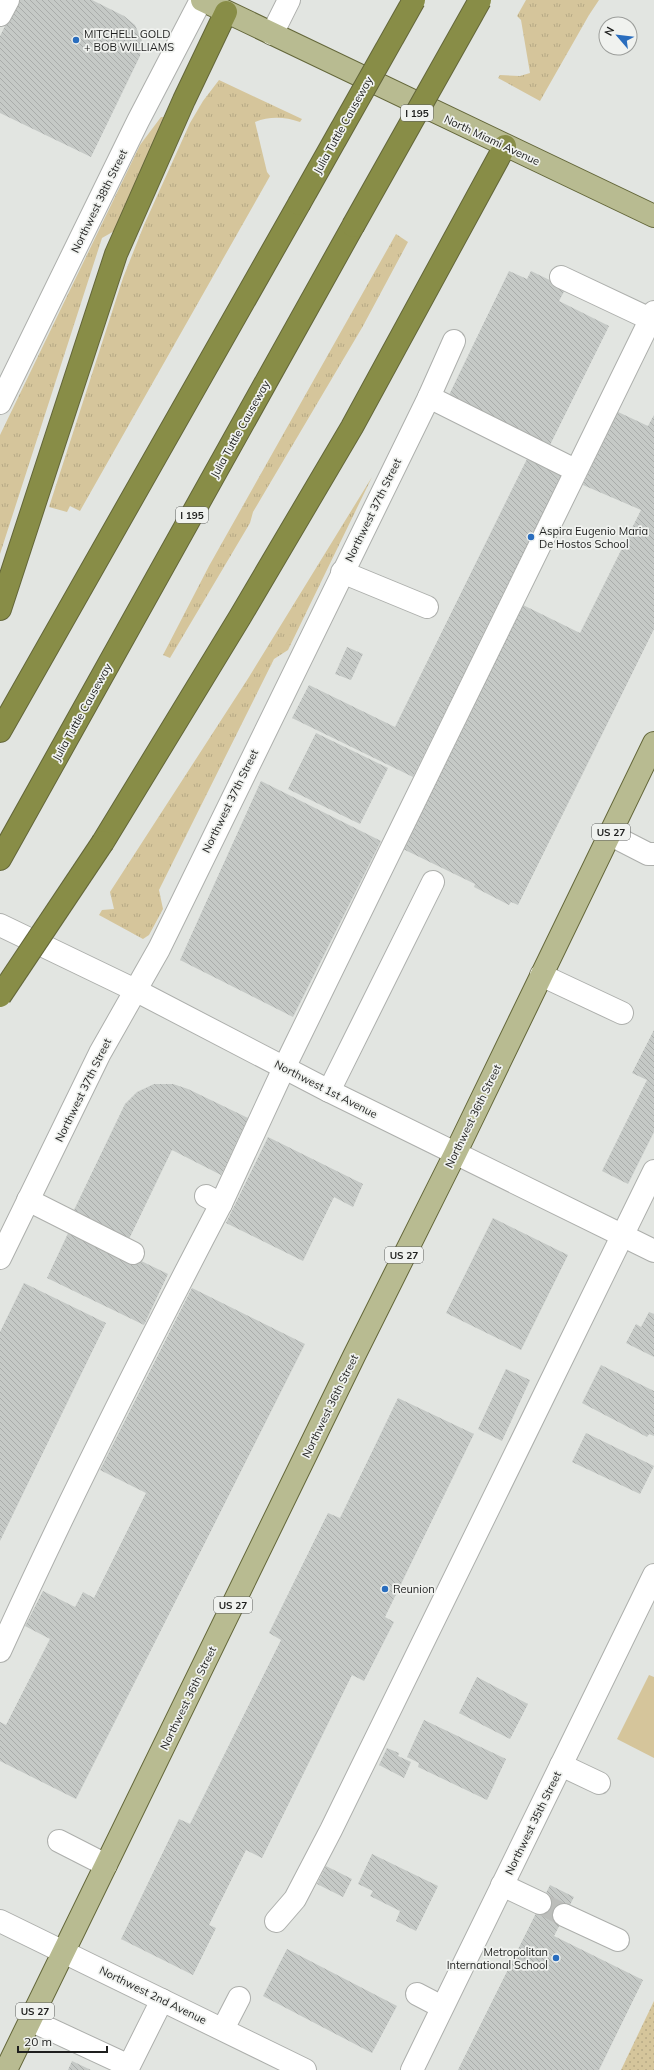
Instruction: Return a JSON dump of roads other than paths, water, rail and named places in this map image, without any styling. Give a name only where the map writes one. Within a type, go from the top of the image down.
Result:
[{"type":"highway","name":"Julia Tuttle Causeway","points":[[0,731],[414,0]]},
{"type":"highway","name":"Julia Tuttle Causeway","points":[[0,859],[480,0]]},
{"type":"highway","points":[[0,609],[116,254],[184,100],[226,12]]},
{"type":"highway","points":[[0,996],[103,842],[240,617],[352,427],[444,261],[505,146]]},
{"type":"main road","name":"North Miami Avenue","points":[[201,0],[654,216]]},
{"type":"main road","name":"Northwest 36th Street","points":[[6,2070],[455,1154],[654,743]]},
{"type":"street","points":[[0,15],[8,0]]},
{"type":"street","name":"Northwest 38th Street","points":[[0,403],[138,121],[201,0]]},
{"type":"street","points":[[272,34],[289,0]]},
{"type":"street","points":[[0,1651],[59,1521],[152,1335],[214,1200],[284,1068],[652,315],[561,277]]},
{"type":"street","name":"Northwest 37th Street","points":[[0,1258],[100,1053],[159,949],[342,572],[429,397],[454,341]]},
{"type":"street","points":[[429,397],[575,470]]},
{"type":"street","points":[[342,572],[427,607]]},
{"type":"street","points":[[609,834],[648,854],[654,854]]},
{"type":"street","points":[[329,1091],[433,882]]},
{"type":"street","name":"Northwest 1st Avenue","points":[[0,925],[136,990],[329,1091],[654,1251]]},
{"type":"street","points":[[541,975],[622,1013]]},
{"type":"street","points":[[276,1921],[295,1899],[331,1830],[654,1171]]},
{"type":"street","points":[[28,1200],[133,1253]]},
{"type":"street","name":"Northwest 35th Street","points":[[412,2070],[654,1576]]},
{"type":"street","points":[[561,1765],[599,1784]]},
{"type":"street","points":[[59,1841],[106,1865]]},
{"type":"street","points":[[502,1885],[540,1903]]},
{"type":"street","points":[[564,1915],[618,1940]]},
{"type":"street","name":"Northwest 2nd Avenue","points":[[0,1921],[305,2070]]},
{"type":"street","points":[[417,1994],[442,2007]]},
{"type":"street","points":[[223,2029],[239,1998]]},
{"type":"street","points":[[130,2069],[162,2000]]},
{"type":"street","points":[[30,2020],[130,2069]]},
{"type":"street","points":[[96,2070],[99,2064],[130,2069]]},
{"type":"tunnel","points":[[540,1903],[564,1915]]},
{"type":"place","name":"MITCHELL GOLD + BOB WILLIAMS","points":[[76,40]]},
{"type":"place","name":"Aspira Eugenio Maria De Hostos School","points":[[531,537]]},
{"type":"place","name":"Reunion","points":[[385,1589]]},
{"type":"place","name":"Metropolitan International School","points":[[556,1958]]}]
